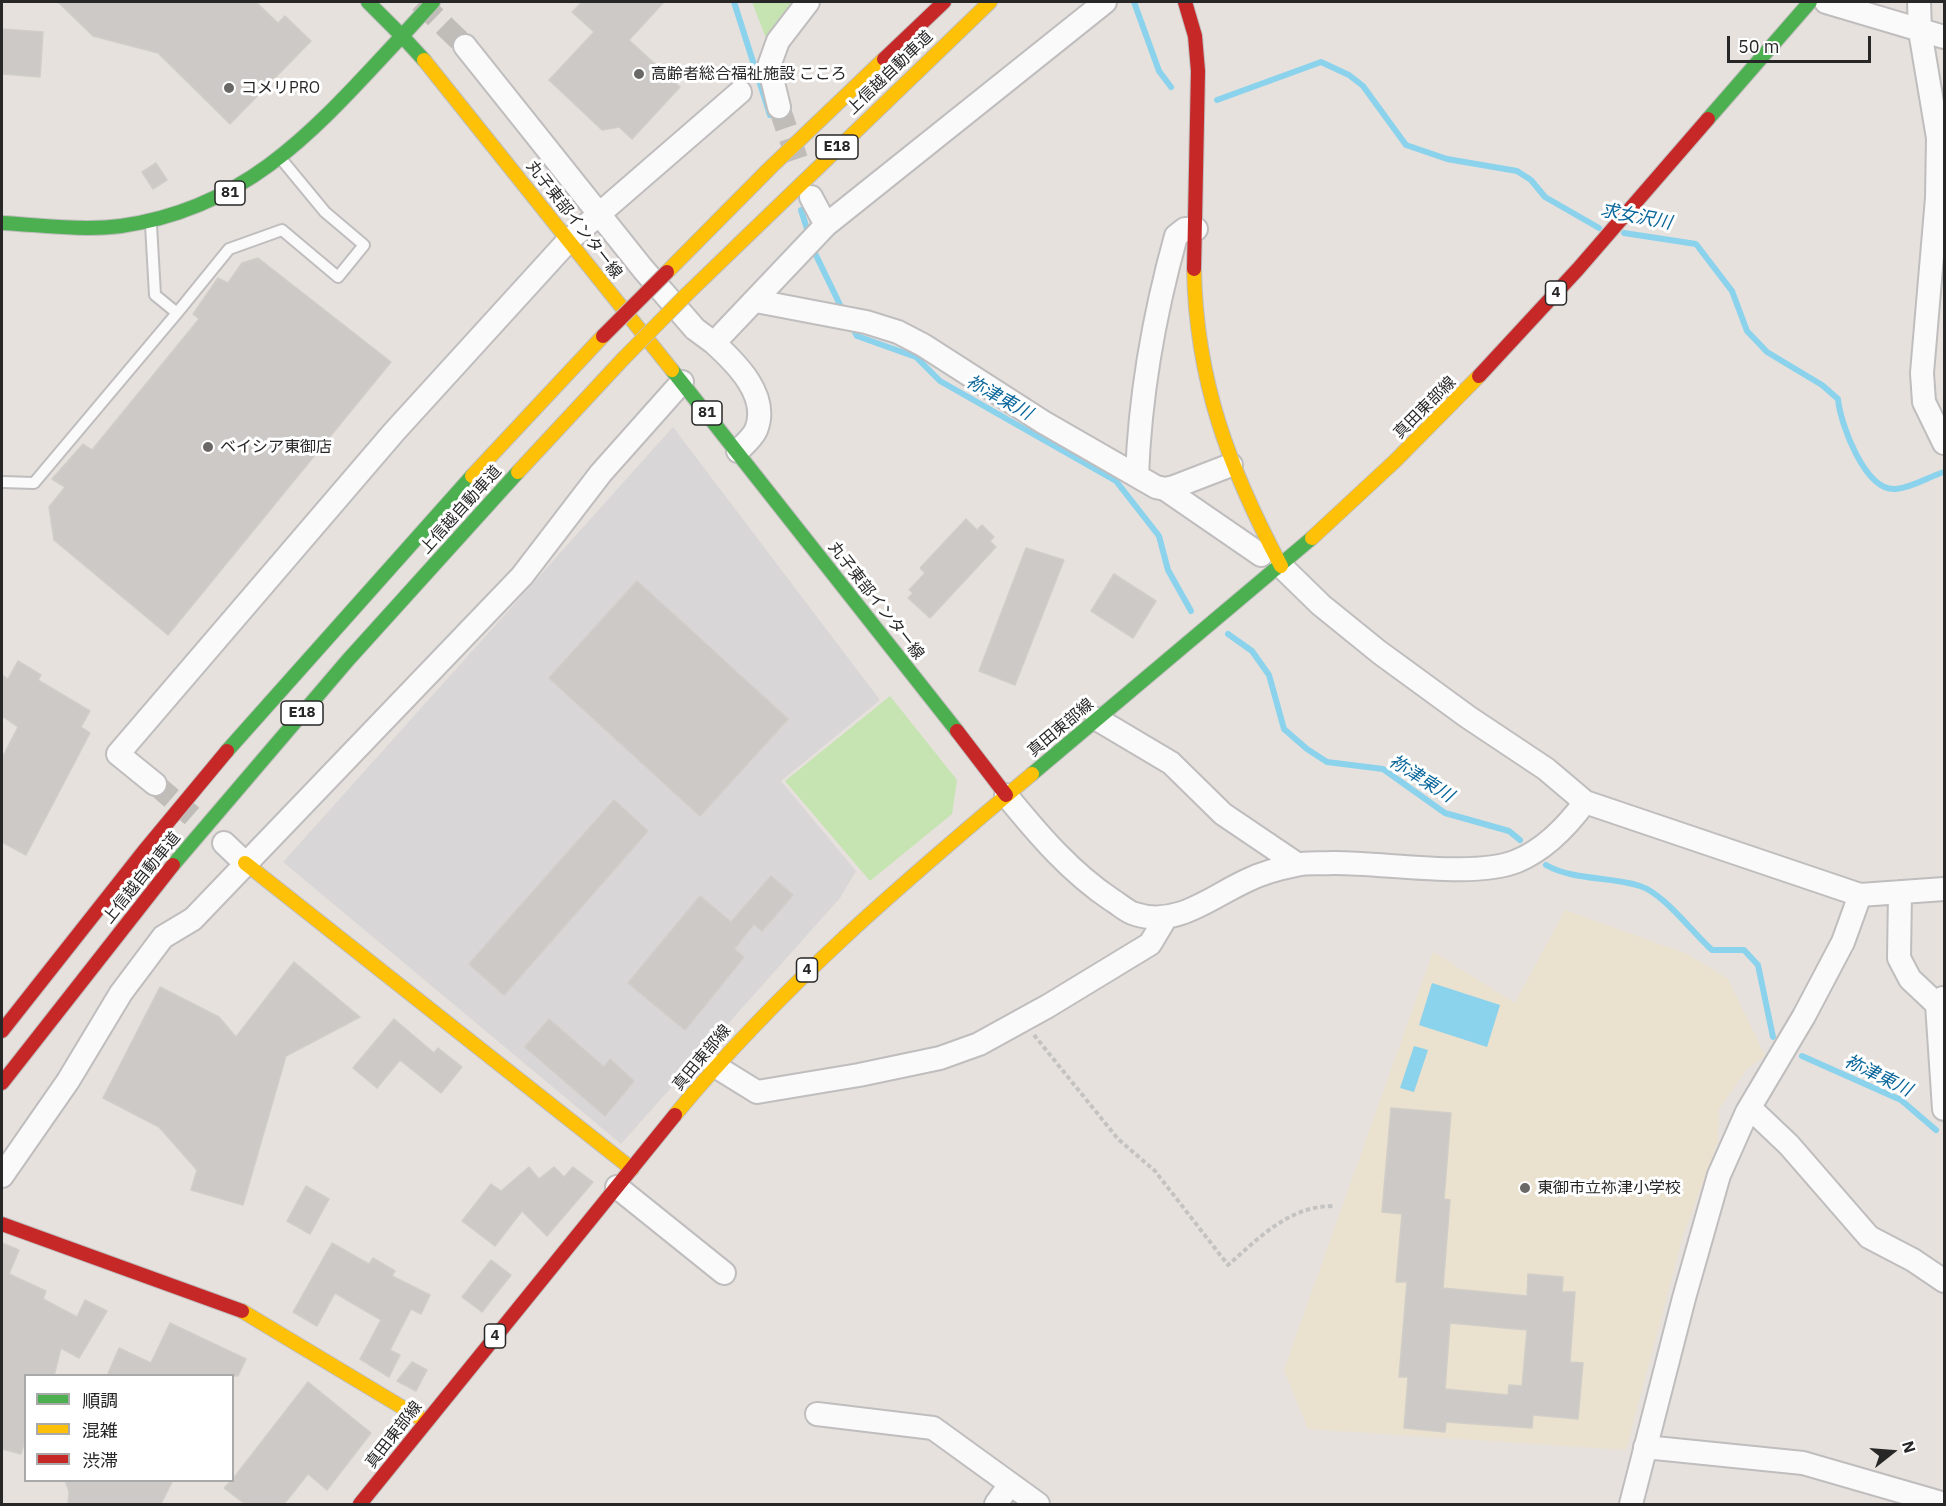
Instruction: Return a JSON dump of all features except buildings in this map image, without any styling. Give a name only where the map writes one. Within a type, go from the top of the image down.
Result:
[{"type":"main road","name":"丸子東部インター線","points":[[368,2],[440,76],[568,241],[738,451],[1006,795]]},
{"type":"main road","points":[[402,36],[433,2]]},
{"type":"main road","name":"上信越自動車道","points":[[2,1030],[167,825],[311,654],[458,489],[603,336],[770,168],[944,2]]},
{"type":"main road","name":"上信越自動車道","points":[[2,1083],[188,847],[333,677],[477,515],[623,359],[687,295],[869,116],[990,2]]},
{"type":"main road","points":[[869,116],[1001,2]]},
{"type":"main road","points":[[1185,2],[1194,30],[1197,54],[1199,127],[1196,229],[1197,327],[1203,369],[1231,465],[1253,515],[1281,566]]},
{"type":"main road","name":"真田東部線","points":[[360,1504],[715,1066],[764,1012],[852,929],[1006,795],[1281,566],[1394,463],[1515,339],[1810,2]]},
{"type":"main road","name":"81","points":[[2,223],[89,227],[151,221],[220,198],[259,176],[281,158],[402,36]]},
{"type":"main road","points":[[770,168],[857,64]]},
{"type":"main road","points":[[246,862],[632,1169]]},
{"type":"main road","points":[[2,1224],[239,1309],[303,1345],[425,1421]]},
{"type":"street","points":[[779,108],[770,66],[778,40],[808,2]]},
{"type":"street","points":[[1826,2],[1944,37]]},
{"type":"street","points":[[1920,2],[1920,31],[1938,138],[1937,198],[1922,373],[1924,402],[1944,442]]},
{"type":"street","points":[[714,343],[815,236],[1097,4]]},
{"type":"street","points":[[465,46],[694,329],[714,343],[745,374],[760,415],[756,432],[738,451]]},
{"type":"street","points":[[155,784],[118,754],[394,432],[568,241],[740,92]]},
{"type":"street","points":[[811,197],[815,236]]},
{"type":"street","points":[[1137,476],[1140,411],[1152,331],[1176,236],[1185,229],[1196,229]]},
{"type":"street","points":[[756,301],[849,318],[898,332],[923,345],[1043,422],[1137,476],[1165,489],[1261,555]]},
{"type":"street","points":[[2,1176],[68,1081],[121,993],[163,937],[193,919],[522,576],[601,473],[682,382]]},
{"type":"street","points":[[1165,489],[1231,465]]},
{"type":"street","points":[[1281,566],[1321,605],[1379,652],[1468,717],[1546,769],[1585,802],[1860,894],[1944,889]]},
{"type":"street","points":[[1098,719],[1171,763],[1223,814],[1297,864]]},
{"type":"street","points":[[1006,795],[1052,850],[1096,889],[1134,914],[1165,919],[1201,905],[1250,879],[1297,864],[1359,862],[1429,868],[1491,867],[1518,861],[1550,840],[1572,820],[1585,802]]},
{"type":"street","points":[[224,843],[246,862]]},
{"type":"street","points":[[1900,892],[1899,958],[1910,979],[1942,1004],[1944,1109]]},
{"type":"street","points":[[1631,1504],[1719,1174],[1750,1108],[1804,1016],[1843,942],[1860,894]]},
{"type":"street","points":[[715,1066],[757,1092],[859,1075],[940,1058],[979,1044],[1150,944],[1165,919]]},
{"type":"street","points":[[1750,1108],[1789,1145],[1869,1237],[1913,1260],[1944,1281]]},
{"type":"street","points":[[617,1187],[724,1273]]},
{"type":"street","points":[[817,1414],[933,1428],[1038,1504]]},
{"type":"street","points":[[1645,1447],[1803,1463],[1940,1499]]},
{"type":"street","points":[[996,1504],[1010,1484]]},
{"type":"lane","points":[[2,482],[34,483],[230,249],[282,230],[338,277],[364,245],[325,212],[281,158]]},
{"type":"lane","points":[[151,221],[155,295],[177,313]]},
{"type":"path","points":[[1023,1020],[1118,1139],[1155,1171],[1228,1265],[1277,1222],[1319,1206],[1333,1206]]},
{"type":"shaded area","points":[[673,427],[880,700],[781,781],[856,871],[840,898],[621,1144],[283,862]]},
{"type":"shaded area","name":"東御市立祢津小学校","points":[[1565,910],[1687,954],[1728,979],[1765,1056],[1747,1069],[1719,1109],[1718,1141],[1683,1236],[1626,1450],[1308,1429],[1284,1370],[1433,952],[1515,1003]]},
{"type":"green space","points":[[752,2],[803,2],[767,41]]},
{"type":"green space","points":[[890,696],[957,780],[952,814],[870,881],[785,781]]},
{"type":"water","points":[[1432,983],[1500,1005],[1487,1047],[1419,1025]]},
{"type":"water","points":[[1414,1046],[1428,1050],[1414,1092],[1400,1088]]},
{"type":"waterway","name":"祢津東川","points":[[734,2],[770,115]]},
{"type":"waterway","name":"求女沢川","points":[[1134,2],[1159,71],[1171,87]]},
{"type":"waterway","name":"求女沢川","points":[[1217,100],[1321,62],[1349,75],[1363,86],[1406,145],[1447,159],[1517,171],[1531,180],[1545,197],[1599,228]]},
{"type":"waterway","name":"祢津東川","points":[[801,210],[809,235]]},
{"type":"waterway","name":"求女沢川","points":[[1624,233],[1696,244],[1732,291],[1747,331],[1767,352],[1822,385],[1838,399],[1849,439],[1856,454],[1874,480],[1885,487],[1896,489],[1944,472]]},
{"type":"waterway","name":"祢津東川","points":[[812,247],[843,311]]},
{"type":"waterway","name":"祢津東川","points":[[851,325],[857,336],[916,357],[940,381],[1116,481],[1159,536],[1168,570],[1191,611]]},
{"type":"waterway","name":"祢津東川","points":[[1228,634],[1252,651],[1269,675],[1284,729],[1307,749],[1327,762],[1383,769],[1445,813],[1509,831],[1520,840]]},
{"type":"waterway","name":"祢津東川","points":[[1546,865],[1568,874],[1640,886],[1658,896],[1712,950],[1744,950],[1758,965],[1773,1037]]},
{"type":"waterway","name":"祢津東川","points":[[1802,1056],[1901,1100],[1936,1130]]},
{"type":"tunnel","points":[[420,2],[465,46]]},
{"type":"tunnel","points":[[779,107],[797,159]]},
{"type":"tunnel","points":[[155,784],[192,816]]},
{"type":"traffic: fast","points":[[368,2],[402,36]]},
{"type":"traffic: fast","points":[[402,36],[433,2]]},
{"type":"traffic: fast","points":[[1708,119],[1810,2]]},
{"type":"traffic: fast","points":[[2,223],[76,228],[121,226],[167,216],[208,201],[244,182],[310,131],[402,36],[424,60]]},
{"type":"traffic: fast","points":[[672,370],[957,731]]},
{"type":"traffic: fast","points":[[173,865],[348,660],[518,472]]},
{"type":"traffic: fast","points":[[227,751],[472,476]]},
{"type":"traffic: fast","points":[[1032,774],[1312,538]]},
{"type":"traffic: slow","points":[[686,295],[990,2]]},
{"type":"traffic: slow","points":[[667,272],[770,168],[884,59]]},
{"type":"traffic: slow","points":[[424,60],[672,370]]},
{"type":"traffic: slow","points":[[1194,269],[1201,349],[1219,423],[1246,494],[1281,566]]},
{"type":"traffic: slow","points":[[623,359],[686,295]]},
{"type":"traffic: slow","points":[[472,476],[603,336]]},
{"type":"traffic: slow","points":[[518,472],[623,359]]},
{"type":"traffic: slow","points":[[1312,538],[1395,461],[1479,376]]},
{"type":"traffic: slow","points":[[675,1115],[757,1023],[846,936],[1032,774]]},
{"type":"traffic: slow","points":[[245,863],[632,1169]]},
{"type":"traffic: slow","points":[[242,1311],[425,1421]]},
{"type":"traffic: jam","points":[[884,59],[944,2]]},
{"type":"traffic: jam","points":[[1185,2],[1195,36],[1198,71],[1194,269]]},
{"type":"traffic: jam","points":[[1479,376],[1578,269],[1708,119]]},
{"type":"traffic: jam","points":[[603,336],[667,272]]},
{"type":"traffic: jam","points":[[957,731],[1006,795]]},
{"type":"traffic: jam","points":[[2,1031],[144,851],[227,751]]},
{"type":"traffic: jam","points":[[2,1083],[173,865]]},
{"type":"traffic: jam","points":[[360,1504],[675,1115]]},
{"type":"traffic: jam","points":[[2,1224],[242,1311]]},
{"type":"place","name":"高齢者総合福祉施設 こころ","points":[[639,74]]},
{"type":"place","name":"コメリPRO","points":[[229,88]]},
{"type":"place","name":"ベイシア東御店","points":[[208,447]]},
{"type":"place","name":"東御市立祢津小学校","points":[[1525,1188]]}]
